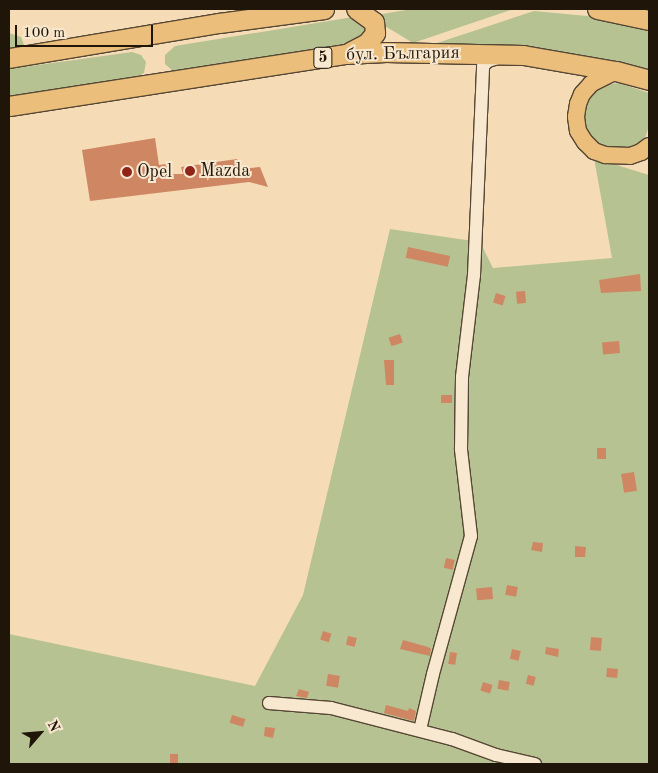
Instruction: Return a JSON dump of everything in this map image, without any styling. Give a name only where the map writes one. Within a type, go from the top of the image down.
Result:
[{"type":"highway","points":[[9,58],[219,23],[324,9]]},
{"type":"highway","points":[[346,54],[366,43],[375,33],[374,22],[356,9]]},
{"type":"highway","points":[[600,9],[649,20]]},
{"type":"highway","name":"бул. България","points":[[9,106],[346,54],[463,52],[513,55],[616,71],[644,78]]},
{"type":"main road","points":[[616,71],[597,80],[582,94],[576,117],[578,130],[585,142],[594,151],[605,156],[630,156],[649,146]]},
{"type":"street","points":[[463,52],[483,66]]},
{"type":"street","points":[[483,66],[494,58],[513,55]]},
{"type":"street","points":[[420,730],[470,536],[460,449],[462,378],[474,275],[483,66]]},
{"type":"street","points":[[269,704],[331,708],[420,730],[496,755],[535,764]]},
{"type":"green space","points":[[412,9],[514,9],[413,43],[385,26],[376,15]]},
{"type":"green space","points":[[534,11],[598,17],[649,30],[649,73],[530,50],[437,43]]},
{"type":"green space","points":[[353,17],[367,24],[362,42],[175,73],[165,64],[165,55],[175,46]]},
{"type":"green space","points":[[9,33],[21,37],[24,45],[9,49]]},
{"type":"green space","points":[[132,52],[141,55],[146,62],[144,73],[137,77],[9,98],[9,69]]},
{"type":"green space","points":[[619,83],[649,93],[649,126],[645,138],[638,146],[626,151],[599,148],[582,127],[584,102],[604,85]]},
{"type":"green space","points":[[594,158],[649,175],[649,764],[9,764],[9,634],[255,686],[303,595],[390,229],[480,242],[493,268],[612,258]]},
{"type":"building","name":"Opel","points":[[155,138],[159,165],[166,164],[168,174],[183,174],[181,167],[237,159],[240,169],[260,167],[268,187],[249,182],[90,201],[82,150]]},
{"type":"building","points":[[408,247],[450,256],[448,267],[406,258]]},
{"type":"building","points":[[640,274],[641,291],[601,293],[599,280]]},
{"type":"building","points":[[525,291],[526,303],[517,304],[516,292]]},
{"type":"building","points":[[496,293],[506,296],[503,305],[493,303]]},
{"type":"building","points":[[400,334],[403,343],[391,346],[389,338]]},
{"type":"building","points":[[619,341],[620,353],[603,354],[602,342]]},
{"type":"building","points":[[384,360],[394,360],[394,385],[386,385]]},
{"type":"building","points":[[441,395],[452,395],[452,403],[441,403]]},
{"type":"building","points":[[597,448],[606,448],[606,459],[597,459]]},
{"type":"building","points":[[634,472],[637,491],[624,493],[621,474]]},
{"type":"building","points":[[533,542],[543,543],[542,552],[531,550]]},
{"type":"building","points":[[575,546],[586,547],[585,557],[575,557]]},
{"type":"building","points":[[446,558],[455,560],[453,570],[444,568]]},
{"type":"building","points":[[507,585],[518,587],[516,597],[505,595]]},
{"type":"building","points":[[492,587],[493,599],[477,600],[476,588]]},
{"type":"building","points":[[323,631],[332,634],[329,642],[320,640]]},
{"type":"building","points":[[348,636],[357,638],[355,647],[346,645]]},
{"type":"building","points":[[591,637],[602,638],[601,651],[590,650]]},
{"type":"building","points":[[403,640],[428,647],[431,649],[430,656],[400,649]]},
{"type":"building","points":[[546,647],[559,649],[558,657],[545,654]]},
{"type":"building","points":[[512,649],[521,651],[519,661],[510,659]]},
{"type":"building","points":[[450,652],[457,653],[455,665],[448,664]]},
{"type":"building","points":[[607,668],[618,669],[617,678],[606,677]]},
{"type":"building","points":[[328,674],[340,676],[338,688],[326,686]]},
{"type":"building","points":[[528,675],[536,677],[534,686],[526,684]]},
{"type":"building","points":[[499,680],[510,682],[508,691],[497,689]]},
{"type":"building","points":[[483,682],[493,685],[490,694],[480,691]]},
{"type":"building","points":[[299,689],[309,692],[307,698],[296,696]]},
{"type":"building","points":[[386,705],[408,711],[409,708],[416,711],[414,721],[384,713]]},
{"type":"building","points":[[232,715],[245,719],[243,727],[230,723]]},
{"type":"building","points":[[265,727],[275,728],[273,738],[264,736]]},
{"type":"building","points":[[170,754],[178,754],[178,764],[170,764]]},
{"type":"place","name":"Mazda","points":[[190,171]]},
{"type":"place","name":"Opel","points":[[127,172]]}]
